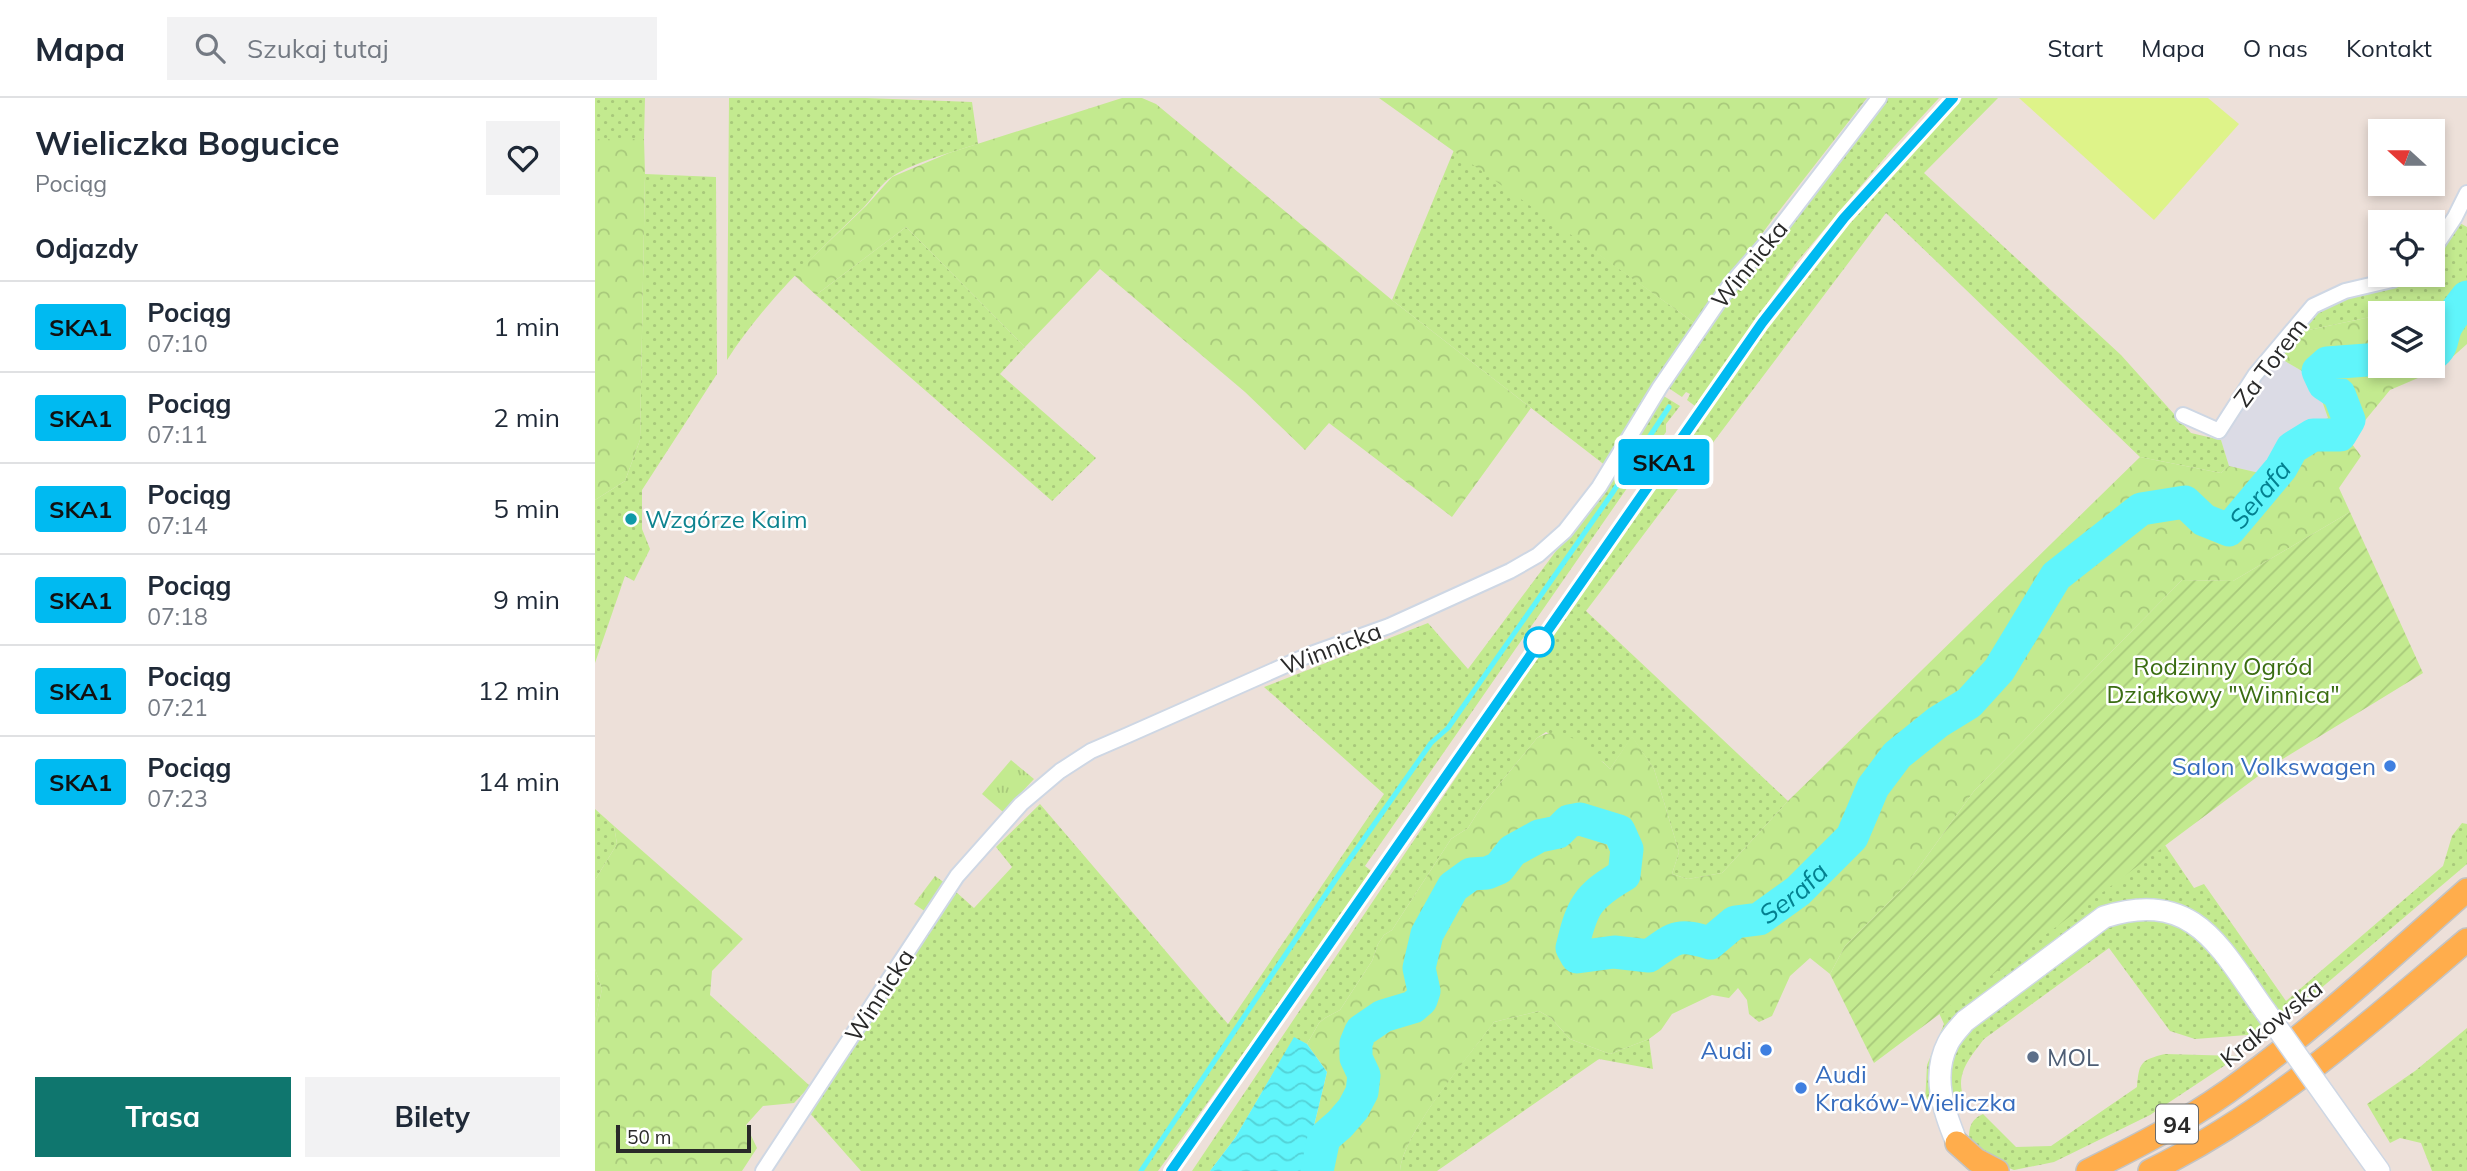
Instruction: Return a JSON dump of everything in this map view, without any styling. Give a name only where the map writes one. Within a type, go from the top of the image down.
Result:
[{"type":"main road","name":"Krakowska","points":[[2088,1171],[2157,1137],[2260,1068],[2467,890]]},
{"type":"main road","name":"94","points":[[2150,1171],[2281,1093],[2361,1030],[2467,940]]},
{"type":"main road","points":[[1957,1143],[1961,1171]]},
{"type":"main road","points":[[1957,1143],[1976,1160],[1997,1171]]},
{"type":"street","name":"Winnicka","points":[[763,1171],[957,876],[1021,804],[1060,771],[1091,751],[1311,654],[1389,626],[1510,571],[1538,555],[1565,531],[1599,487],[1660,387],[1730,285],[1777,230],[1879,98]]},
{"type":"street","points":[[2445,232],[2467,193]]},
{"type":"street","name":"Za Torem","points":[[2183,415],[2220,431],[2255,375],[2313,306],[2345,291],[2368,286]]},
{"type":"street","points":[[1957,1143],[1941,1100],[1941,1068],[1948,1043],[1965,1021],[2104,917],[2129,909],[2145,909],[2172,912],[2193,922],[2215,942],[2379,1171]]},
{"type":"shaded area","points":[[2278,357],[2314,378],[2328,418],[2292,434],[2264,474],[2229,466],[2221,440]]},
{"type":"green space","points":[[595,98],[645,98],[644,139],[595,139]]},
{"type":"green space","points":[[729,98],[866,98],[972,102],[978,144],[923,162],[889,179],[774,299],[727,360]]},
{"type":"green space","points":[[1122,98],[1142,98],[1156,104],[1392,300],[1531,408],[1452,517],[1329,423],[1305,450],[1245,392],[1100,269],[1025,347],[906,227],[816,295],[794,275],[866,206],[892,177],[949,153]]},
{"type":"green space","points":[[1379,98],[1867,98],[1775,216],[1696,324]]},
{"type":"green space","points":[[1887,98],[1939,98],[1796,263],[1695,406],[1687,400],[1690,394],[1686,392],[1682,397],[1667,387],[1714,316],[1800,213]]},
{"type":"green space","points":[[1962,98],[1998,98],[1924,173],[2121,355],[2191,433],[2221,440],[2229,466],[2221,473],[2140,457],[1886,213],[1586,611],[1788,801],[1722,873],[1688,879],[1672,874],[1679,852],[1654,769],[1632,737],[1610,769],[1603,762],[1546,732],[1537,738],[1483,804],[1468,828],[1451,839],[1392,930],[1384,935],[1378,944],[1372,961],[1340,1010],[1319,1023],[1307,1044],[1294,1038],[1235,1138],[1210,1171],[1192,1171],[1573,603],[1760,334],[1831,243]]},
{"type":"green space","points":[[2019,98],[2208,98],[2239,124],[2154,220]]},
{"type":"green space","points":[[595,139],[644,139],[645,174],[640,440],[625,481],[595,500]]},
{"type":"green space","points":[[1454,150],[1696,324],[1606,466],[1392,300]]},
{"type":"green space","points":[[645,174],[716,177],[717,374],[642,490],[642,529],[650,549],[634,581],[625,576],[595,663],[595,500],[625,481],[640,440]]},
{"type":"green space","points":[[2456,221],[2467,227],[2467,283],[2445,301],[2368,301],[2368,318],[2299,332],[2315,312],[2346,298],[2384,287],[2445,287],[2445,239]]},
{"type":"green space","points":[[906,227],[1025,347],[1000,374],[1096,458],[1052,501],[816,295]]},
{"type":"green space","points":[[2467,283],[2467,344],[2445,364],[2445,301]]},
{"type":"green space","points":[[2368,318],[2368,378],[2418,378],[2390,390],[2349,440],[2361,456],[2339,488],[2350,512],[2233,581],[2182,580],[1974,791],[1906,885],[1845,946],[1830,974],[1810,958],[1790,976],[1772,1016],[1759,1022],[1749,1014],[1747,1000],[1738,988],[1729,998],[1712,995],[1672,1014],[1661,1030],[1649,1039],[1610,1054],[1570,1039],[1551,1018],[1539,1011],[1494,1022],[1425,1116],[1404,1155],[1400,1171],[1327,1171],[1313,1130],[1327,1072],[1307,1044],[1319,1023],[1340,1010],[1372,961],[1378,944],[1384,935],[1392,930],[1451,839],[1468,828],[1483,804],[1537,738],[1557,733],[1567,736],[1586,747],[1610,769],[1632,736],[1654,769],[1679,852],[1672,874],[1688,879],[1722,873],[1788,801],[2140,457],[2221,473],[2229,466],[2264,474],[2291,434],[2328,418],[2314,378],[2278,357],[2299,332]]},
{"type":"green space","points":[[1662,395],[1680,406],[1666,424],[1666,432],[1365,866],[1374,873],[1158,1171],[861,1171],[808,1111],[955,891],[974,908],[1012,867],[996,847],[1040,804],[1228,1024],[1384,794],[1264,687],[1428,623],[1468,669],[1594,500]]},
{"type":"green space","name":"Rodzinny Ogród Działkowy \"Winnica\"","points":[[2350,512],[2423,673],[2273,765],[1874,1063],[1830,974],[1845,946],[1906,885],[1974,791],[2182,580],[2233,581]]},
{"type":"green space","points":[[1011,760],[1034,779],[1003,812],[982,794]]},
{"type":"green space","points":[[595,809],[614,826],[617,844],[595,880]]},
{"type":"green space","points":[[2462,823],[2467,824],[2467,864],[2293,1012],[2260,1034],[2195,1039],[2170,1031],[2109,948],[1984,1039],[1964,1070],[1962,1092],[1925,1103],[1927,1065],[1944,1024],[1939,1013],[2165,845],[2194,888],[2204,884],[2286,1001],[2443,866],[2452,836]]},
{"type":"green space","points":[[614,826],[743,939],[712,971],[710,995],[810,1086],[794,1103],[763,1106],[746,1125],[757,1148],[742,1171],[595,1171],[595,1021],[602,989],[595,969],[595,880],[617,844]]},
{"type":"green space","points":[[935,876],[945,883],[926,912],[914,904]]},
{"type":"green space","points":[[595,969],[602,989],[595,1021]]},
{"type":"green space","points":[[1539,1011],[1551,1018],[1570,1039],[1610,1054],[1649,1039],[1653,1069],[1599,1059],[1437,1171],[1400,1171],[1404,1155],[1425,1115],[1494,1022]]},
{"type":"green space","points":[[2467,1028],[2467,1171],[2432,1171],[2421,1143],[2400,1138],[2390,1143],[2367,1104],[2415,1071]]},
{"type":"green space","points":[[2165,1054],[2239,1056],[2150,1115],[2054,1162],[2014,1170],[1982,1158],[1969,1141],[1971,1125],[1983,1114],[2016,1147],[2051,1146],[2137,1087],[2143,1063]]},
{"type":"water","points":[[1294,1037],[1307,1044],[1327,1072],[1313,1130],[1327,1171],[1210,1171],[1235,1138]]},
{"type":"waterway","name":"Serafa","points":[[2445,331],[2467,297]]},
{"type":"waterway","name":"Serafa","points":[[1317,1171],[1324,1138],[1353,1109],[1362,1092],[1364,1075],[1356,1058],[1356,1043],[1361,1031],[1383,1016],[1413,1007],[1421,1000],[1424,991],[1419,968],[1427,934],[1453,887],[1471,874],[1487,873],[1499,868],[1512,851],[1539,836],[1558,832],[1569,821],[1580,819],[1619,831],[1627,849],[1624,875],[1593,897],[1583,913],[1572,948],[1577,957],[1614,952],[1649,956],[1671,941],[1691,938],[1710,943],[1735,922],[1759,919],[1798,891],[1852,837],[1873,787],[1897,755],[1938,722],[1969,703],[1999,670],[2056,576],[2141,509],[2185,502],[2204,520],[2229,530],[2281,468],[2292,448],[2313,435],[2340,435],[2349,420],[2339,394],[2324,384],[2318,371],[2327,363],[2368,360]]},
{"type":"waterway","points":[[1141,1171],[1340,873],[1431,743],[1448,728],[1611,495],[1669,407]]},
{"type":"railway","points":[[1171,1171],[1762,323],[1854,207],[1953,98]]},
{"type":"train","name":"SKA1","points":[[1171,1171],[1762,323],[1844,218],[1953,98]]},
{"type":"place","name":"Wzgórze Kaim","points":[[631,519]]},
{"type":"place","name":"Salon Volkswagen","points":[[2390,766]]},
{"type":"place","name":"Audi","points":[[1766,1050]]},
{"type":"place","name":"MOL","points":[[2033,1057]]},
{"type":"place","name":"Audi Kraków-Wieliczka","points":[[1801,1088]]}]
